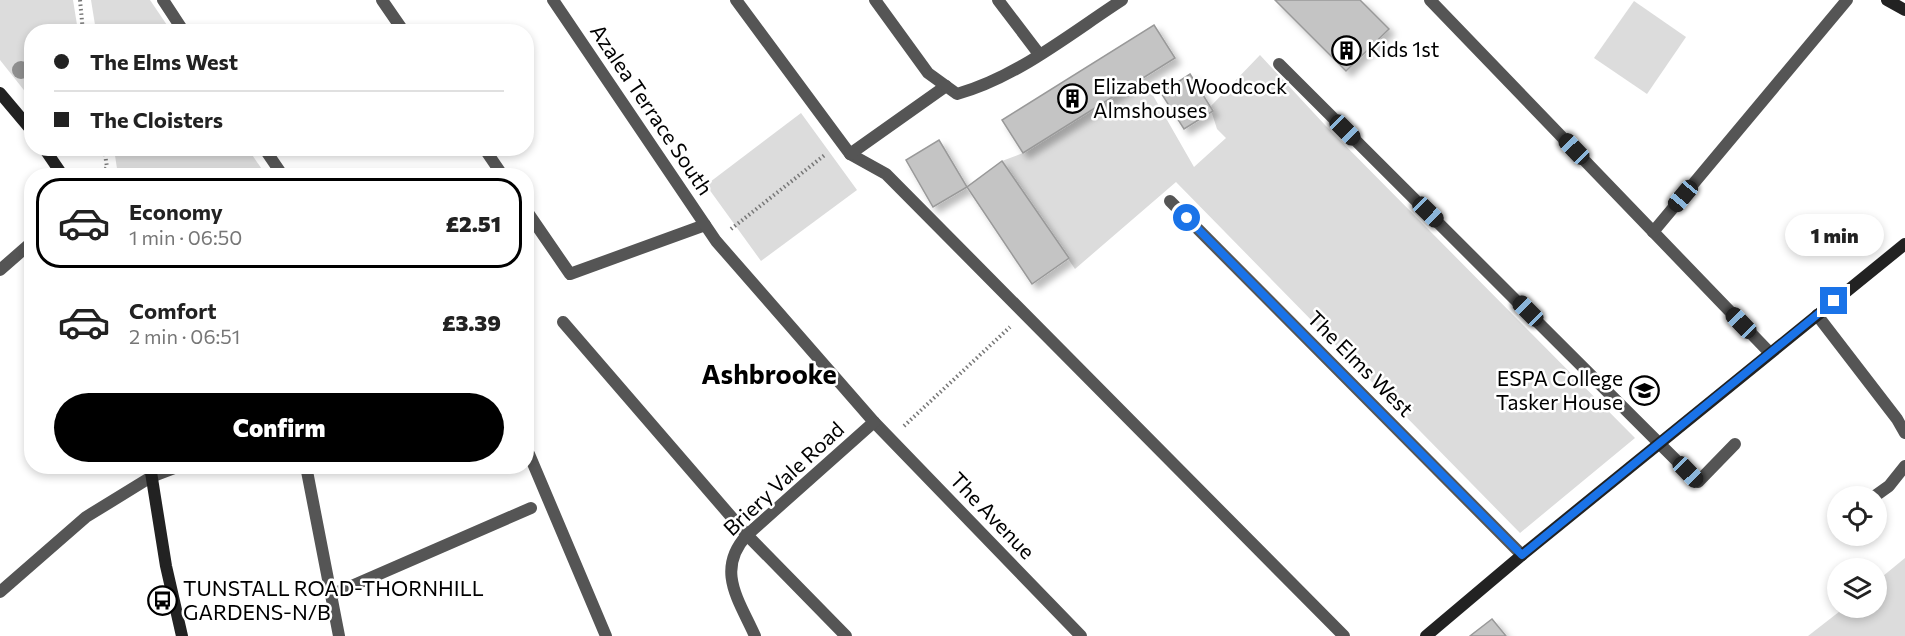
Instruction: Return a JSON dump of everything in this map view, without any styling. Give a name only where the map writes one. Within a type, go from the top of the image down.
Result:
[{"type":"street","points":[[163,0],[179,24]]},
{"type":"street","points":[[382,0],[398,24]]},
{"type":"street","name":"Azalea Terrace South","points":[[553,0],[716,241],[874,422]]},
{"type":"street","points":[[736,0],[850,154],[886,174],[1344,636]]},
{"type":"street","points":[[875,0],[928,73],[957,94],[982,88],[1122,0]]},
{"type":"street","points":[[998,0],[1039,54]]},
{"type":"street","points":[[1430,0],[1770,353]]},
{"type":"street","points":[[1653,232],[1847,0]]},
{"type":"street","points":[[1888,1],[1905,10]]},
{"type":"street","points":[[1279,64],[1698,482],[1735,444]]},
{"type":"street","points":[[850,154],[946,86]]},
{"type":"street","points":[[0,93],[24,122]]},
{"type":"street","name":"The Elms West","points":[[1170,201],[1522,555]]},
{"type":"street","points":[[534,222],[570,274],[705,225]]},
{"type":"street","points":[[1429,635],[1522,555],[1905,244]]},
{"type":"street","points":[[0,270],[24,249]]},
{"type":"street","points":[[1817,315],[1897,419],[1905,433]]},
{"type":"street","points":[[562,322],[747,535],[846,636]]},
{"type":"street","name":"The Avenue","points":[[874,422],[1081,636]]},
{"type":"street","name":"Briery Vale Road","points":[[755,636],[730,576],[730,563],[734,552],[747,535],[874,422]]},
{"type":"street","points":[[534,466],[606,636]]},
{"type":"street","points":[[1887,487],[1905,466]]},
{"type":"street","points":[[0,592],[86,517],[147,474]]},
{"type":"street","points":[[150,474],[166,566],[182,636]]},
{"type":"street","points":[[308,474],[339,636]]},
{"type":"street","points":[[331,595],[531,508]]},
{"type":"path","points":[[81,0],[82,24]]},
{"type":"path","points":[[716,241],[841,142]]},
{"type":"path","points":[[890,439],[1025,314]]},
{"type":"shaded area","points":[[0,0],[73,0],[77,24],[24,24],[24,90],[0,60]]},
{"type":"shaded area","points":[[91,0],[150,0],[166,24],[95,24]]},
{"type":"shaded area","points":[[1634,1],[1686,37],[1647,94],[1594,58]]},
{"type":"shaded area","points":[[1260,55],[1325,125],[1635,438],[1520,533],[1176,182],[1075,269],[1002,161],[1023,153],[1143,78],[1194,167],[1226,138],[1217,129],[1210,107]]},
{"type":"shaded area","points":[[801,113],[857,190],[761,261],[706,185]]},
{"type":"shaded area","points":[[115,156],[253,156],[261,168],[117,168]]},
{"type":"shaded area","points":[[1905,558],[1905,636],[1808,636],[1831,618],[1887,618],[1887,573]]},
{"type":"building","name":"Kids 1st","points":[[1275,0],[1360,0],[1389,29],[1346,71]]},
{"type":"building","name":"Elizabeth Woodcock Almshouses","points":[[1154,25],[1175,58],[1023,153],[1002,120]]},
{"type":"building","name":"Elizabeth Woodcock Almshouses","points":[[1190,74],[1213,111],[1184,129],[1161,93]]},
{"type":"building","points":[[939,140],[967,187],[933,207],[906,160]]},
{"type":"building","points":[[1002,161],[1069,258],[1032,284],[967,187]]},
{"type":"building","points":[[1492,619],[1506,636],[1470,636]]},
{"type":"place","name":"Kids 1st","points":[[1346,50]]},
{"type":"place","name":"Elizabeth Woodcock Almshouses","points":[[1072,99]]},
{"type":"place","name":"ESPA College Tasker House","points":[[1644,391]]},
{"type":"place","name":"TUNSTALL ROAD-THORNHILL GARDENS-N/B","points":[[162,601]]},
{"type":"district","name":"Ashbrooke","points":[[769,375]]},
{"type":"route","points":[[1187,218],[1522,555],[1834,301]]}]
